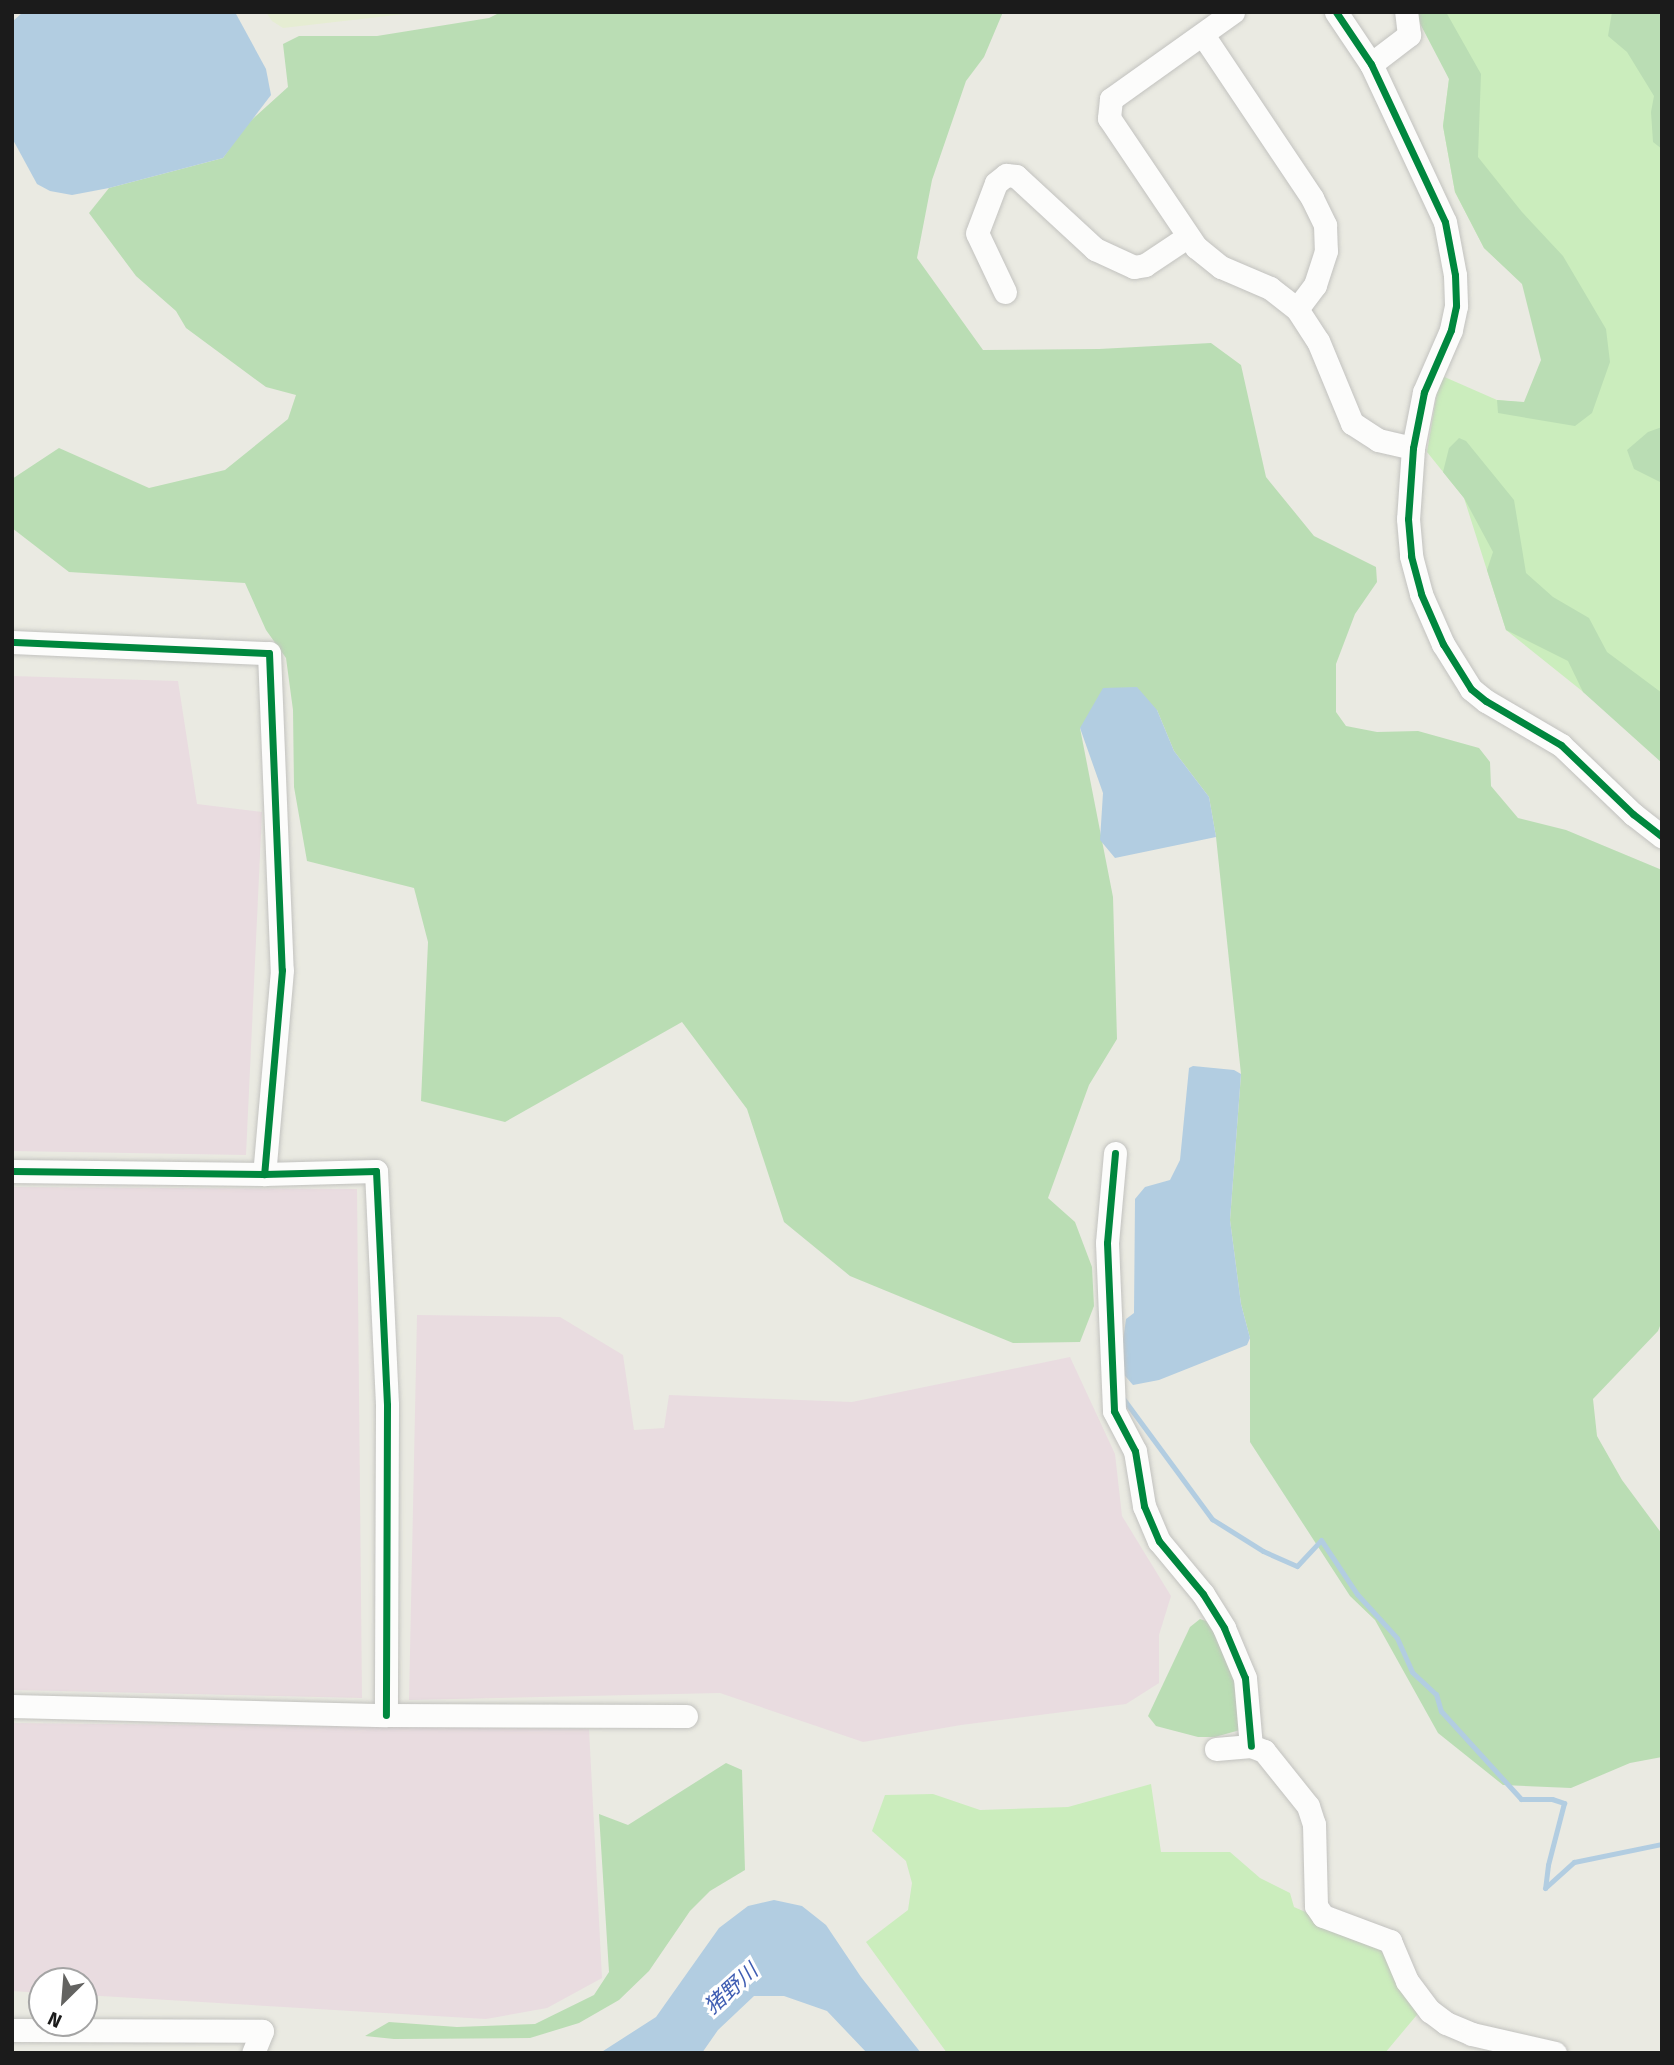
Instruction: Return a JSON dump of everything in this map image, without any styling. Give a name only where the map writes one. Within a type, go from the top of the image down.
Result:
[{"type":"street","points":[[1233,12],[1111,99],[1109,118],[1186,236],[1221,267],[1270,288],[1297,309],[1318,341],[1352,423],[1378,440],[1413,448]]},
{"type":"street","points":[[1336,12],[1371,64],[1445,222],[1455,275],[1456,306],[1451,330],[1424,392],[1413,448],[1408,519],[1411,556],[1421,594],[1443,644],[1471,689],[1486,701],[1561,744],[1633,814],[1662,837]]},
{"type":"street","points":[[1371,64],[1409,35],[1406,12]]},
{"type":"street","points":[[1203,34],[1312,198],[1325,225],[1326,251],[1315,285],[1297,309]]},
{"type":"street","points":[[1005,292],[977,233],[996,183],[1006,176],[1016,176],[1096,249],[1134,267],[1145,265],[1186,236]]},
{"type":"street","points":[[12,642],[269,653],[282,970],[264,1174]]},
{"type":"street","points":[[1115,1153],[1107,1242],[1114,1411],[1135,1451],[1144,1506],[1159,1541],[1203,1594],[1224,1628],[1245,1678],[1251,1746]]},
{"type":"street","points":[[12,1171],[264,1174],[376,1171],[387,1405],[386,1715]]},
{"type":"street","points":[[12,1706],[386,1715],[686,1716]]},
{"type":"street","points":[[1216,1749],[1251,1746],[1264,1751],[1308,1806],[1314,1824],[1316,1906],[1323,1916],[1390,1941],[1407,1981],[1430,2011],[1446,2023],[1472,2034],[1555,2053]]},
{"type":"street","points":[[12,2031],[71,2041],[262,2031],[253,2053]]},
{"type":"shaded area","points":[[12,676],[178,681],[197,804],[262,812],[246,1155],[12,1151]]},
{"type":"shaded area","points":[[12,1187],[357,1189],[362,1698],[12,1690]]},
{"type":"shaded area","points":[[417,1315],[560,1317],[623,1355],[634,1430],[664,1428],[669,1395],[852,1402],[1070,1357],[1115,1454],[1122,1516],[1171,1596],[1159,1635],[1159,1683],[1126,1704],[961,1725],[863,1742],[720,1693],[409,1700]]},
{"type":"shaded area","points":[[12,1723],[589,1729],[602,1978],[547,2008],[486,2019],[98,1996],[98,1967],[28,1967],[28,1992],[12,1991]]},
{"type":"green space","points":[[266,12],[422,12],[283,28],[272,21]]},
{"type":"green space","points":[[501,12],[1003,12],[984,57],[966,81],[932,180],[917,258],[983,350],[1099,349],[1211,343],[1241,365],[1266,477],[1314,536],[1376,567],[1377,582],[1355,614],[1336,664],[1336,712],[1346,726],[1377,732],[1418,731],[1479,748],[1490,762],[1491,786],[1518,818],[1566,830],[1662,870],[1662,1321],[1658,1331],[1593,1399],[1597,1436],[1622,1480],[1662,1534],[1662,1757],[1630,1763],[1571,1788],[1503,1785],[1438,1733],[1375,1620],[1350,1596],[1250,1442],[1250,1338],[1241,1304],[1230,1220],[1241,1074],[1216,837],[1209,797],[1174,751],[1157,710],[1080,728],[1113,897],[1117,1039],[1089,1085],[1048,1198],[1075,1222],[1092,1267],[1094,1306],[1080,1342],[1013,1343],[850,1276],[784,1222],[747,1109],[682,1022],[505,1122],[421,1101],[428,942],[414,888],[307,861],[294,787],[293,710],[286,658],[266,630],[245,583],[69,572],[12,528],[12,479],[59,448],[149,488],[225,470],[288,419],[296,395],[266,387],[186,328],[176,311],[136,276],[89,213],[109,188],[223,158],[245,126],[288,87],[283,44],[299,36],[377,36],[489,18]]},
{"type":"green space","points":[[1414,12],[1446,12],[1481,74],[1478,157],[1522,212],[1563,256],[1606,329],[1610,362],[1592,413],[1575,426],[1498,413],[1497,400],[1524,402],[1541,360],[1522,284],[1484,248],[1455,192],[1443,126],[1449,79]]},
{"type":"green space","points":[[1428,12],[1662,12],[1662,755],[1506,630],[1464,498],[1427,452],[1440,375],[1497,400],[1540,404],[1565,390],[1522,283],[1484,248],[1455,192],[1443,126],[1449,79]]},
{"type":"green space","points":[[1612,12],[1661,12],[1662,149],[1653,142],[1651,112],[1654,96],[1627,52],[1608,36]]},
{"type":"green space","points":[[1662,427],[1662,483],[1634,469],[1627,450],[1648,432]]},
{"type":"green space","points":[[1459,438],[1466,441],[1514,500],[1526,573],[1553,597],[1589,618],[1607,652],[1662,693],[1662,763],[1583,692],[1568,661],[1506,630],[1487,570],[1493,552],[1464,498],[1443,472],[1449,448]]},
{"type":"green space","points":[[1200,1619],[1212,1623],[1238,1682],[1240,1730],[1215,1737],[1198,1737],[1156,1726],[1148,1716],[1190,1627]]},
{"type":"green space","points":[[726,1763],[742,1770],[745,1870],[710,1891],[690,1911],[649,1971],[619,2000],[579,2023],[530,2038],[394,2039],[365,2036],[389,2022],[457,2027],[535,2024],[594,1995],[609,1972],[599,1814],[628,1825]]},
{"type":"green space","points":[[1151,1784],[1161,1852],[1230,1852],[1260,1878],[1290,1893],[1294,1907],[1376,1943],[1421,2010],[1385,2053],[947,2053],[866,1942],[908,1910],[912,1883],[906,1861],[872,1831],[885,1795],[933,1794],[980,1810],[1068,1807]]},
{"type":"water","points":[[23,12],[235,12],[266,69],[271,95],[223,158],[109,188],[72,195],[50,191],[37,184],[12,138],[12,22]]},
{"type":"water","points":[[1137,687],[1157,710],[1174,751],[1209,797],[1216,837],[1115,858],[1100,840],[1103,793],[1080,728],[1103,688]]},
{"type":"water","points":[[1193,1066],[1234,1070],[1241,1074],[1230,1220],[1241,1304],[1250,1338],[1247,1345],[1159,1380],[1133,1385],[1119,1369],[1126,1319],[1134,1313],[1135,1199],[1145,1187],[1170,1180],[1180,1160],[1189,1068]]},
{"type":"water","name":"猪野川","points":[[774,1900],[802,1906],[826,1925],[861,1977],[921,2053],[867,2053],[827,2011],[784,1996],[754,1996],[718,2030],[702,2053],[600,2053],[656,2017],[719,1928],[748,1906]]},
{"type":"waterway","points":[[1122,1397],[1212,1519],[1263,1551],[1297,1566],[1321,1540],[1357,1594],[1397,1638],[1412,1672],[1436,1694],[1441,1711],[1521,1799],[1552,1799],[1564,1803],[1545,1888]]},
{"type":"waterway","points":[[1545,1888],[1574,1862],[1662,1844]]},
{"type":"cycle path","points":[[1336,12],[1371,64],[1445,222],[1455,275],[1456,306],[1451,330],[1424,392],[1413,448],[1408,519],[1411,556],[1421,594],[1443,644],[1471,689],[1486,701],[1561,745],[1633,814],[1662,837]]},
{"type":"cycle path","points":[[12,642],[269,653],[282,970],[264,1174]]},
{"type":"cycle path","points":[[1115,1153],[1107,1243],[1114,1411],[1135,1451],[1144,1506],[1159,1541],[1203,1594],[1224,1628],[1245,1678],[1251,1746]]},
{"type":"cycle path","points":[[12,1171],[264,1174],[376,1171],[387,1405],[386,1715]]}]
